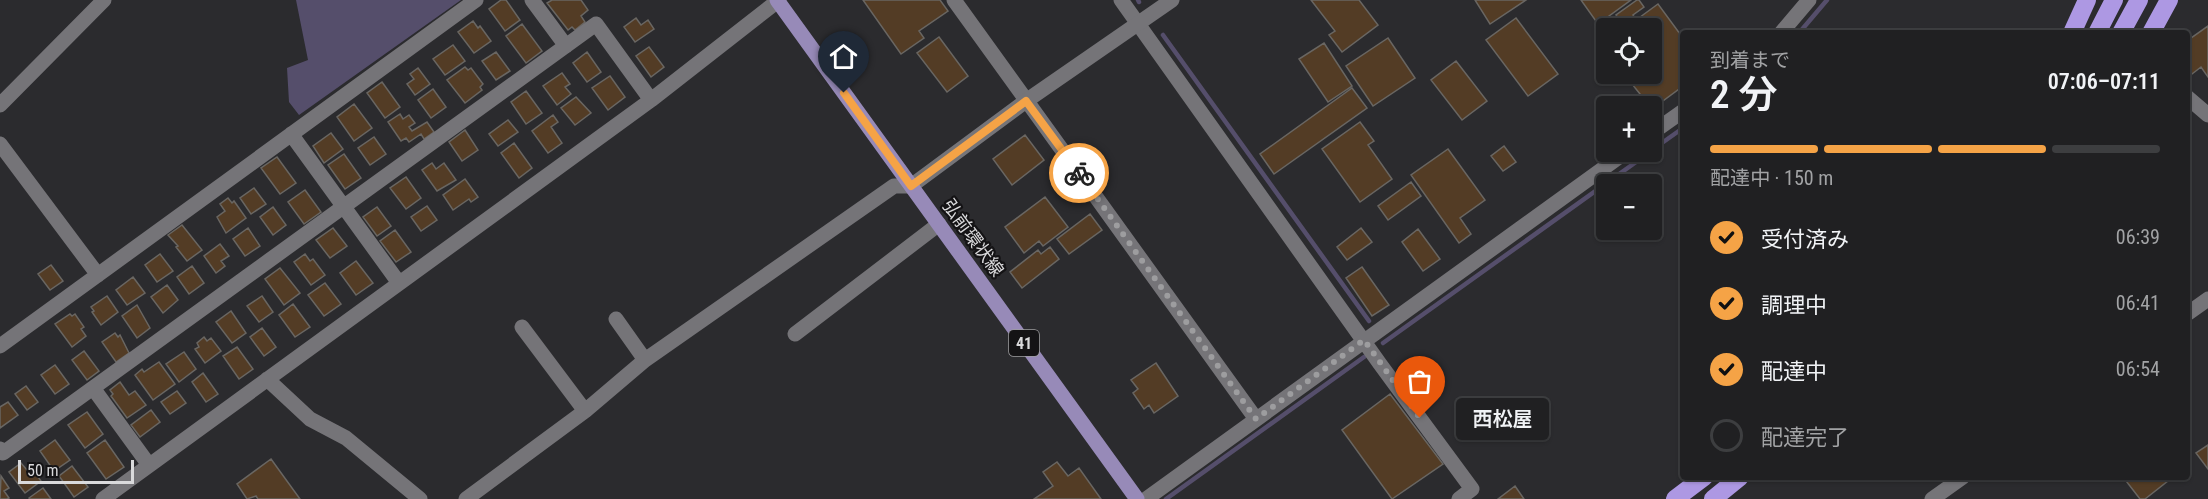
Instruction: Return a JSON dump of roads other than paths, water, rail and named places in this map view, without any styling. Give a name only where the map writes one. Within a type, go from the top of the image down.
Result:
[{"type":"highway","points":[[2073,30],[2087,0]]},
{"type":"highway","points":[[2099,30],[2114,0]]},
{"type":"highway","points":[[2123,30],[2139,0]]},
{"type":"highway","points":[[2153,30],[2169,0]]},
{"type":"highway","points":[[1675,499],[1700,480]]},
{"type":"highway","points":[[1713,499],[1736,480]]},
{"type":"main road","name":"弘前環状線","points":[[778,0],[1137,499]]},
{"type":"street","points":[[0,105],[104,0]]},
{"type":"street","points":[[0,346],[476,0]]},
{"type":"street","points":[[532,0],[566,46]]},
{"type":"street","points":[[103,499],[651,100],[778,0]]},
{"type":"street","points":[[954,0],[1256,419]]},
{"type":"street","points":[[1121,0],[1472,489],[1459,499]]},
{"type":"street","points":[[466,499],[585,411],[645,360],[894,186],[911,186],[1026,101],[1173,0]]},
{"type":"street","points":[[1784,30],[1809,0]]},
{"type":"street","points":[[0,449],[3,453],[596,24],[651,100]]},
{"type":"street","points":[[2190,100],[2208,115]]},
{"type":"street","points":[[1662,126],[1680,113]]},
{"type":"street","points":[[291,134],[399,283]]},
{"type":"street","points":[[0,144],[98,275]]},
{"type":"street","points":[[1146,499],[1612,162]]},
{"type":"street","points":[[795,334],[939,224]]},
{"type":"street","points":[[2190,312],[2208,298]]},
{"type":"street","points":[[616,318],[645,360]]},
{"type":"street","points":[[522,327],[585,411]]},
{"type":"street","points":[[267,379],[310,419],[346,438],[420,499]]},
{"type":"street","points":[[93,388],[150,465]]},
{"type":"street","points":[[1932,499],[1959,480]]},
{"type":"waterway","points":[[1802,30],[1827,0]]},
{"type":"waterway","points":[[1163,35],[1369,321]]},
{"type":"waterway","points":[[1662,143],[1680,130]]},
{"type":"waterway","points":[[1383,343],[1636,162]]},
{"type":"waterway","points":[[1166,499],[1364,357]]},
{"type":"place","name":"西松屋","points":[[1420,418]]}]
